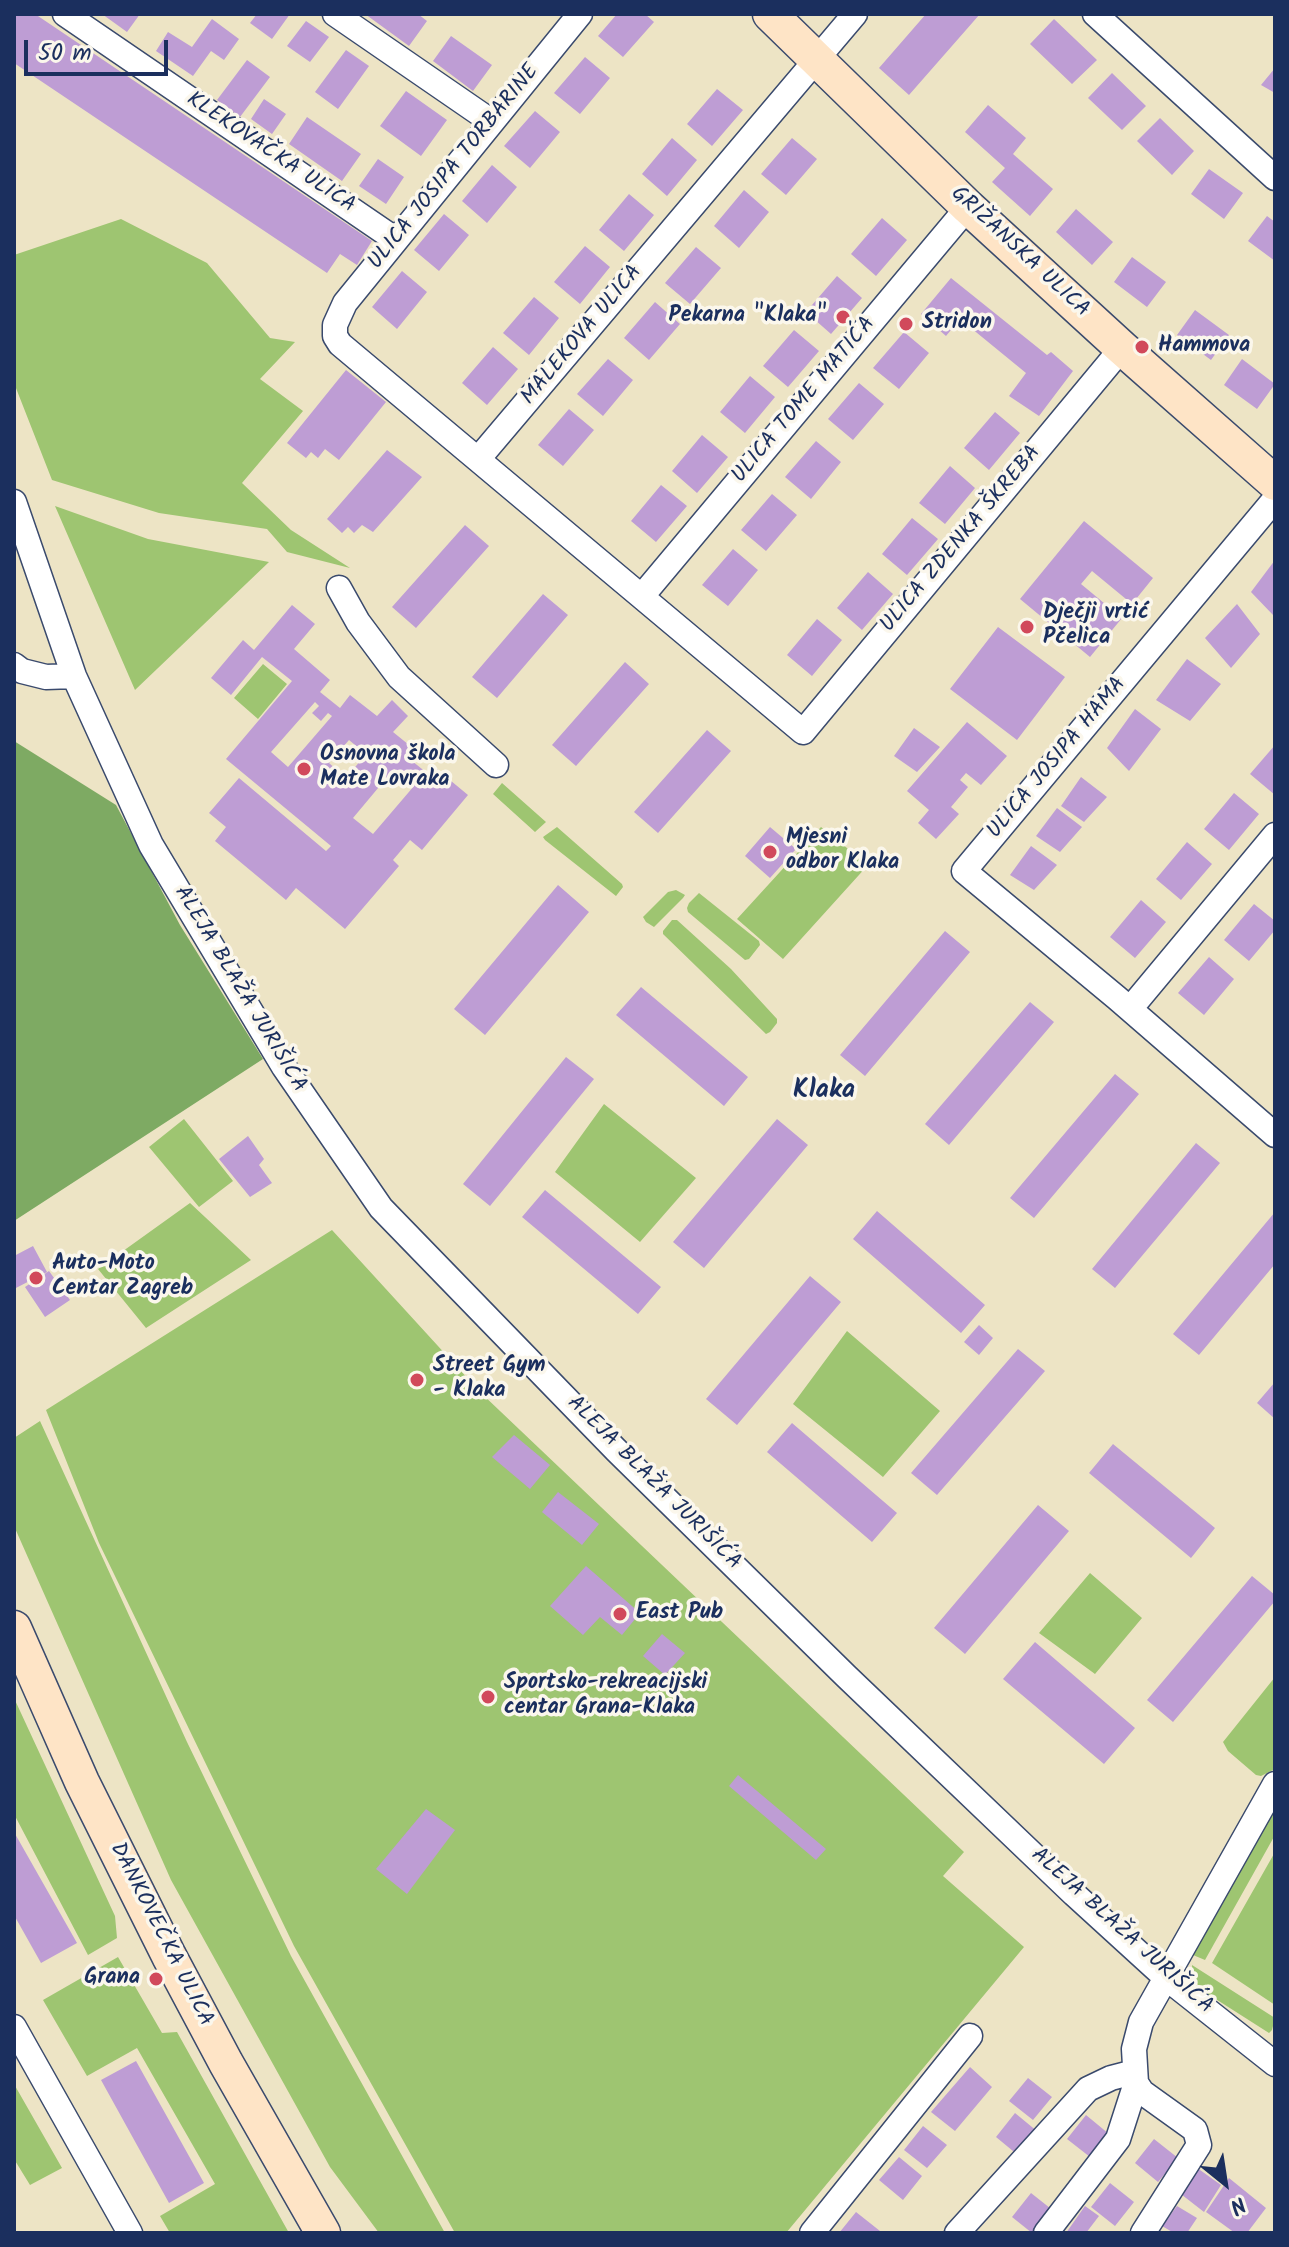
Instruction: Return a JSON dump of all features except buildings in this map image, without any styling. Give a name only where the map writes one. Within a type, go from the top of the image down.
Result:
[{"type":"street","name":"KLEKOVAČKA ULICA","points":[[65,14],[396,240]]},
{"type":"street","points":[[335,14],[492,122]]},
{"type":"street","name":"ULICA JOSIPA TORBARINE","points":[[479,458],[340,344],[335,336],[335,325],[345,303],[580,14]]},
{"type":"street","name":"GRIŽANSKA ULICA","points":[[770,14],[968,207],[1275,483]]},
{"type":"street","name":"MALEKOVA ULICA","points":[[479,458],[855,14]]},
{"type":"street","points":[[1095,14],[1275,178]]},
{"type":"street","name":"ULICA TOME MATIĆA","points":[[642,596],[968,207]]},
{"type":"street","name":"ULICA ZDENKA ŠKREBA","points":[[642,596],[803,732],[1122,348]]},
{"type":"street","points":[[479,458],[642,596]]},
{"type":"street","name":"ULICA JOSIPA HAMA","points":[[1130,1009],[964,871],[1275,499]]},
{"type":"street","name":"ALEJA BLAŽA JURIŠIĆA","points":[[14,502],[74,676],[151,845],[284,1067],[381,1208],[595,1428],[846,1676],[1165,1977],[1275,2064]]},
{"type":"street","points":[[339,588],[358,622],[399,677],[496,765]]},
{"type":"street","points":[[14,665],[22,671],[46,677],[74,676]]},
{"type":"street","points":[[1275,835],[1130,1009],[1275,1135]]},
{"type":"street","name":"DANKOVEČKA ULICA","points":[[14,1628],[82,1782],[169,1956],[323,2233]]},
{"type":"street","points":[[1046,2233],[1118,2139],[1135,2078],[1134,2049],[1141,2022],[1275,1784]]},
{"type":"street","points":[[14,2027],[130,2233]]},
{"type":"street","points":[[812,2233],[970,2036]]},
{"type":"street","points":[[957,2233],[1088,2089],[1111,2078],[1135,2078]]},
{"type":"street","points":[[1135,2078],[1142,2092],[1195,2130],[1199,2145],[1143,2233]]},
{"type":"green space","points":[[121,219],[207,263],[270,338],[295,342],[260,379],[303,411],[242,483],[291,530],[350,568],[287,552],[267,529],[159,513],[52,480],[14,383],[14,255]]},
{"type":"green space","points":[[55,506],[148,539],[269,562],[135,690]]},
{"type":"green space","points":[[263,664],[287,684],[258,719],[234,698]]},
{"type":"green space","points":[[14,741],[116,805],[180,925],[263,1059],[14,1221]]},
{"type":"green space","points":[[502,783],[546,822],[535,832],[493,794]]},
{"type":"green space","points":[[557,827],[622,884],[616,896],[545,840],[543,837]]},
{"type":"green space","points":[[821,827],[868,865],[783,959],[737,919]]},
{"type":"green space","points":[[676,890],[685,895],[683,898],[654,927],[646,922],[643,917],[668,892]]},
{"type":"green space","points":[[699,893],[759,941],[760,945],[749,959],[745,960],[688,912],[689,903]]},
{"type":"green space","points":[[672,920],[677,920],[731,969],[777,1019],[770,1032],[766,1034],[663,934]]},
{"type":"green space","points":[[604,1104],[696,1178],[640,1242],[555,1172]]},
{"type":"green space","points":[[184,1119],[233,1181],[199,1207],[149,1147]]},
{"type":"green space","points":[[190,1203],[251,1260],[146,1328],[98,1269]]},
{"type":"green space","name":"Sportsko-rekreacijski centar Grana-Klaka","points":[[332,1230],[480,1392],[964,1852],[943,1876],[1024,1947],[786,2233],[455,2233],[294,1946],[99,1543],[46,1410]]},
{"type":"green space","points":[[847,1331],[940,1411],[883,1477],[793,1404]]},
{"type":"green space","points":[[40,1421],[187,1742],[291,1956],[445,2233],[379,2233],[330,2167],[171,1880],[14,1526],[14,1438]]},
{"type":"green space","points":[[1090,1573],[1142,1618],[1095,1674],[1039,1633]]},
{"type":"green space","points":[[1275,1677],[1275,1769],[1261,1776],[1228,1751],[1223,1742]]},
{"type":"green space","points":[[14,1698],[115,1916],[117,1938],[88,1955],[14,1814]]},
{"type":"green space","points":[[1275,1809],[1275,1835],[1205,1960],[1193,1955]]},
{"type":"green space","points":[[1275,1852],[1275,2005],[1212,1963]]},
{"type":"green space","points":[[118,1957],[162,2033],[177,2032],[289,2233],[170,2233],[160,2216],[215,2184],[137,2048],[87,2076],[43,2000]]},
{"type":"green space","points":[[1192,1965],[1275,2018],[1272,2030],[1269,2033],[1200,1989],[1192,1974]]},
{"type":"green space","points":[[14,2084],[62,2168],[30,2185],[14,2159]]},
{"type":"place","name":"Pekarna \"Klaka\"","points":[[843,317]]},
{"type":"place","name":"Stridon","points":[[906,324]]},
{"type":"place","name":"Hammova","points":[[1142,347]]},
{"type":"place","name":"Dječji vrtić Pčelica","points":[[1027,627]]},
{"type":"place","name":"Osnovna škola Mate Lovraka","points":[[304,769]]},
{"type":"place","name":"Mjesni odbor Klaka","points":[[770,852]]},
{"type":"place","name":"Auto-Moto Centar Zagreb","points":[[36,1278]]},
{"type":"place","name":"Street Gym - Klaka","points":[[417,1380]]},
{"type":"place","name":"East Pub","points":[[620,1614]]},
{"type":"place","name":"Sportsko-rekreacijski centar Grana-Klaka","points":[[488,1697]]},
{"type":"place","name":"Grana","points":[[156,1979]]},
{"type":"district","name":"Klaka","points":[[824,1093]]}]
